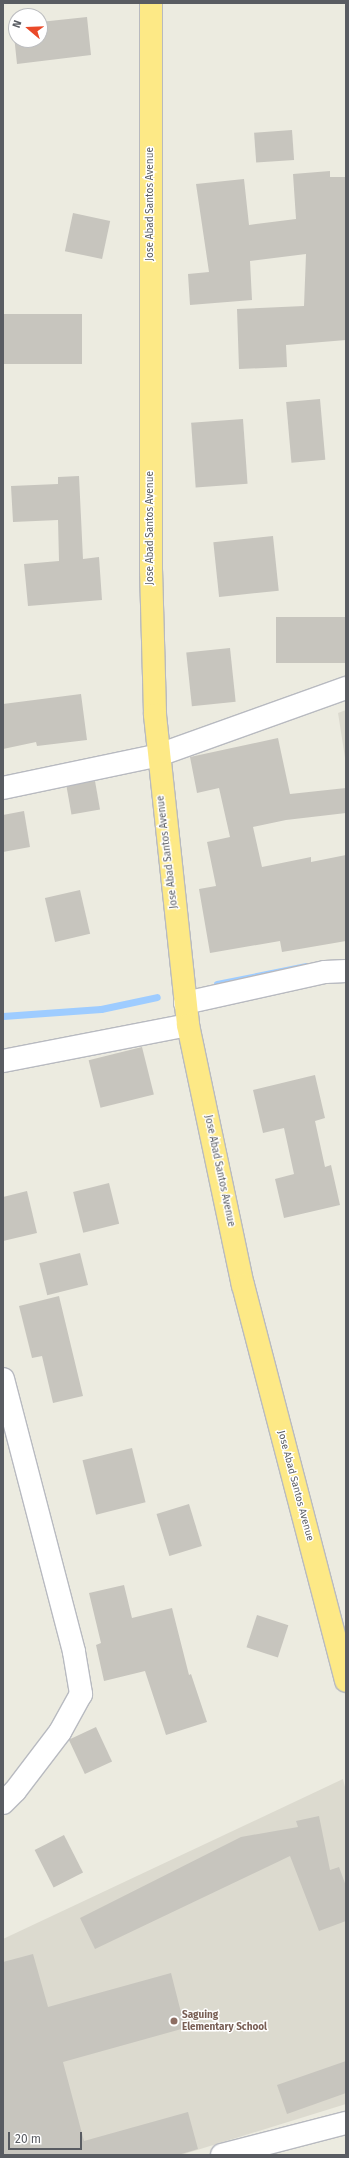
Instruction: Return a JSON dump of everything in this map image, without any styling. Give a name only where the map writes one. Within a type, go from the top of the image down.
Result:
[{"type":"highway","name":"Jose Abad Santos Avenue","points":[[151,3],[151,569],[159,755],[188,1025],[244,1286],[346,1681]]},
{"type":"street","points":[[3,788],[159,755],[346,688]]},
{"type":"street","points":[[186,1003],[325,972],[346,971]]},
{"type":"street","points":[[3,1061],[188,1025]]},
{"type":"street","points":[[3,1379],[74,1652],[81,1694],[60,1732],[15,1792],[3,1803]]},
{"type":"street","points":[[222,2155],[346,2123]]},
{"type":"shaded area","points":[[346,710],[346,764],[338,713]]},
{"type":"shaded area","name":"Saguing Elementary School","points":[[343,1779],[346,1791],[346,2104],[181,2155],[3,2155],[3,1939]]},
{"type":"building","points":[[87,17],[91,55],[17,64],[15,48],[48,48],[48,21]]},
{"type":"building","points":[[292,130],[294,160],[256,163],[254,133]]},
{"type":"building","points":[[330,171],[330,177],[346,177],[346,340],[286,345],[287,367],[239,369],[237,309],[304,306],[306,254],[250,261],[252,300],[190,305],[188,274],[209,272],[196,184],[244,179],[249,225],[296,219],[293,174]]},
{"type":"building","points":[[73,213],[110,221],[102,259],[65,251]]},
{"type":"building","points":[[3,314],[82,314],[82,364],[3,364]]},
{"type":"building","points":[[320,399],[325,460],[291,463],[286,402]]},
{"type":"building","points":[[243,419],[248,484],[196,487],[191,423]]},
{"type":"building","points":[[79,476],[83,559],[99,557],[102,600],[28,606],[24,564],[59,561],[58,520],[13,522],[11,486],[58,484],[58,477]]},
{"type":"building","points":[[273,536],[279,591],[219,597],[213,542]]},
{"type":"building","points":[[276,617],[346,617],[346,663],[276,663]]},
{"type":"building","points":[[230,648],[236,702],[192,706],[186,653]]},
{"type":"building","points":[[81,694],[87,740],[37,746],[36,742],[3,749],[3,704]]},
{"type":"building","points":[[278,738],[290,794],[346,788],[346,813],[286,820],[253,827],[262,867],[311,857],[311,862],[346,855],[346,941],[282,952],[280,941],[210,953],[199,889],[216,886],[207,842],[230,837],[219,788],[197,793],[190,757]]},
{"type":"building","points":[[95,781],[100,810],[71,815],[66,786]]},
{"type":"building","points":[[24,811],[30,847],[3,852],[3,815]]},
{"type":"building","points":[[80,890],[90,934],[55,942],[45,898]]},
{"type":"building","points":[[142,1047],[154,1095],[100,1108],[89,1060]]},
{"type":"building","points":[[315,1075],[325,1118],[315,1121],[325,1167],[331,1165],[340,1205],[284,1218],[275,1179],[294,1174],[284,1128],[263,1133],[253,1090]]},
{"type":"building","points":[[109,1183],[119,1224],[83,1233],[73,1192]]},
{"type":"building","points":[[27,1191],[37,1233],[3,1241],[3,1197]]},
{"type":"building","points":[[80,1253],[88,1285],[47,1295],[39,1263]]},
{"type":"building","points":[[59,1296],[83,1396],[53,1403],[42,1356],[32,1358],[19,1306]]},
{"type":"building","points":[[132,1448],[146,1502],[96,1515],[83,1460]]},
{"type":"building","points":[[189,1504],[202,1546],[169,1556],[156,1514]]},
{"type":"building","points":[[124,1585],[132,1618],[172,1608],[189,1675],[191,1674],[207,1722],[166,1735],[145,1671],[104,1681],[96,1645],[101,1643],[89,1593]]},
{"type":"building","points":[[257,1615],[288,1625],[278,1658],[246,1647]]},
{"type":"building","points":[[96,1727],[112,1761],[85,1774],[69,1740]]},
{"type":"building","points":[[319,1816],[330,1870],[339,1867],[346,1886],[346,1921],[319,1931],[290,1856],[95,1949],[80,1918],[241,1837],[298,1827],[296,1821]]},
{"type":"building","points":[[64,1835],[83,1872],[54,1887],[35,1850]]},
{"type":"building","points":[[33,1954],[48,2007],[171,1973],[185,2028],[63,2062],[84,2141],[188,2112],[198,2149],[178,2155],[3,2155],[3,1962]]},
{"type":"building","points":[[346,2061],[346,2093],[287,2114],[277,2085]]},
{"type":"waterway","points":[[217,984],[306,966]]},
{"type":"waterway","points":[[3,1016],[101,1009],[157,997]]},
{"type":"place","name":"Saguing Elementary School","points":[[174,2021]]}]
